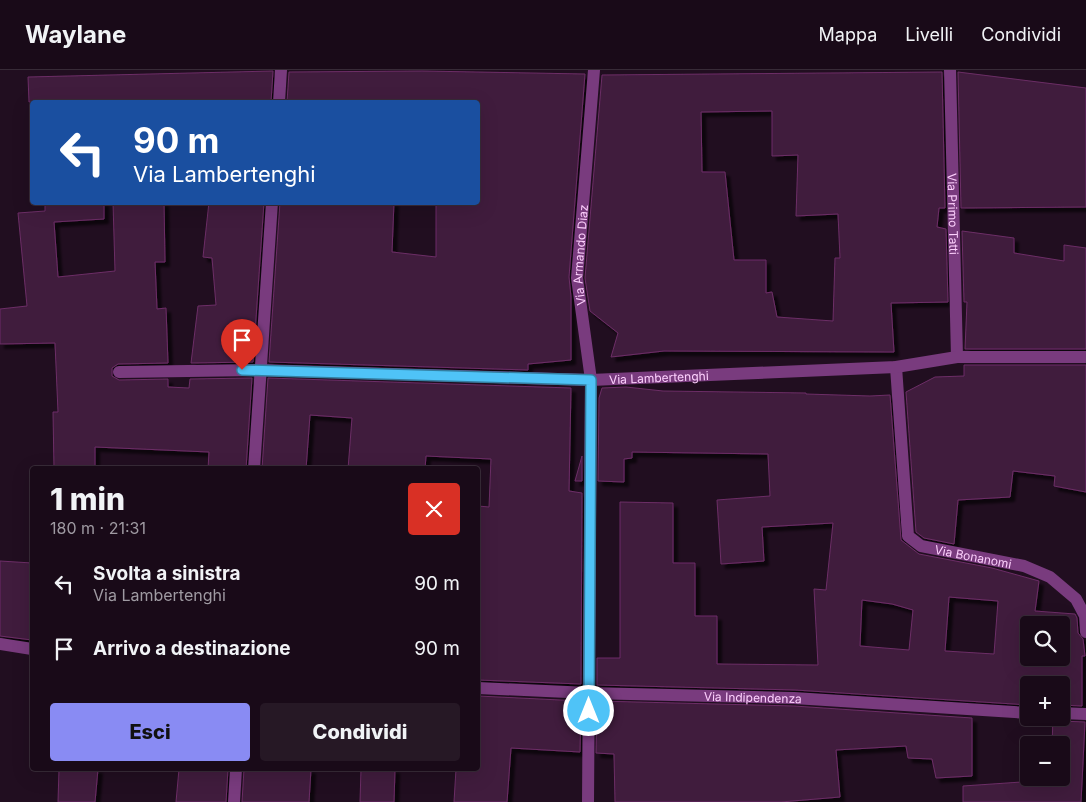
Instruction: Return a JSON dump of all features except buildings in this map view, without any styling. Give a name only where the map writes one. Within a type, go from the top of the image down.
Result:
[{"type":"street","points":[[279,100],[281,70]]},
{"type":"street","name":"Via Armando Diaz","points":[[588,802],[591,380],[577,278],[594,70]]},
{"type":"street","name":"Via Primo Tatti","points":[[950,70],[958,357]]},
{"type":"street","points":[[254,466],[272,205]]},
{"type":"street","name":"Via Lambertenghi","points":[[119,372],[260,370],[591,380],[896,367],[958,357],[1086,357]]},
{"type":"street","name":"Via Bonanomi","points":[[896,367],[908,536],[921,546],[1024,566],[1050,577],[1076,599],[1085,616],[1086,632]]},
{"type":"street","points":[[0,644],[30,649]]},
{"type":"street","name":"Via Indipendenza","points":[[480,688],[794,698],[1020,712]]},
{"type":"street","points":[[1070,714],[1086,714]]},
{"type":"street","points":[[234,802],[236,771]]},
{"type":"route","points":[[242,370],[591,380],[589,711]]}]
